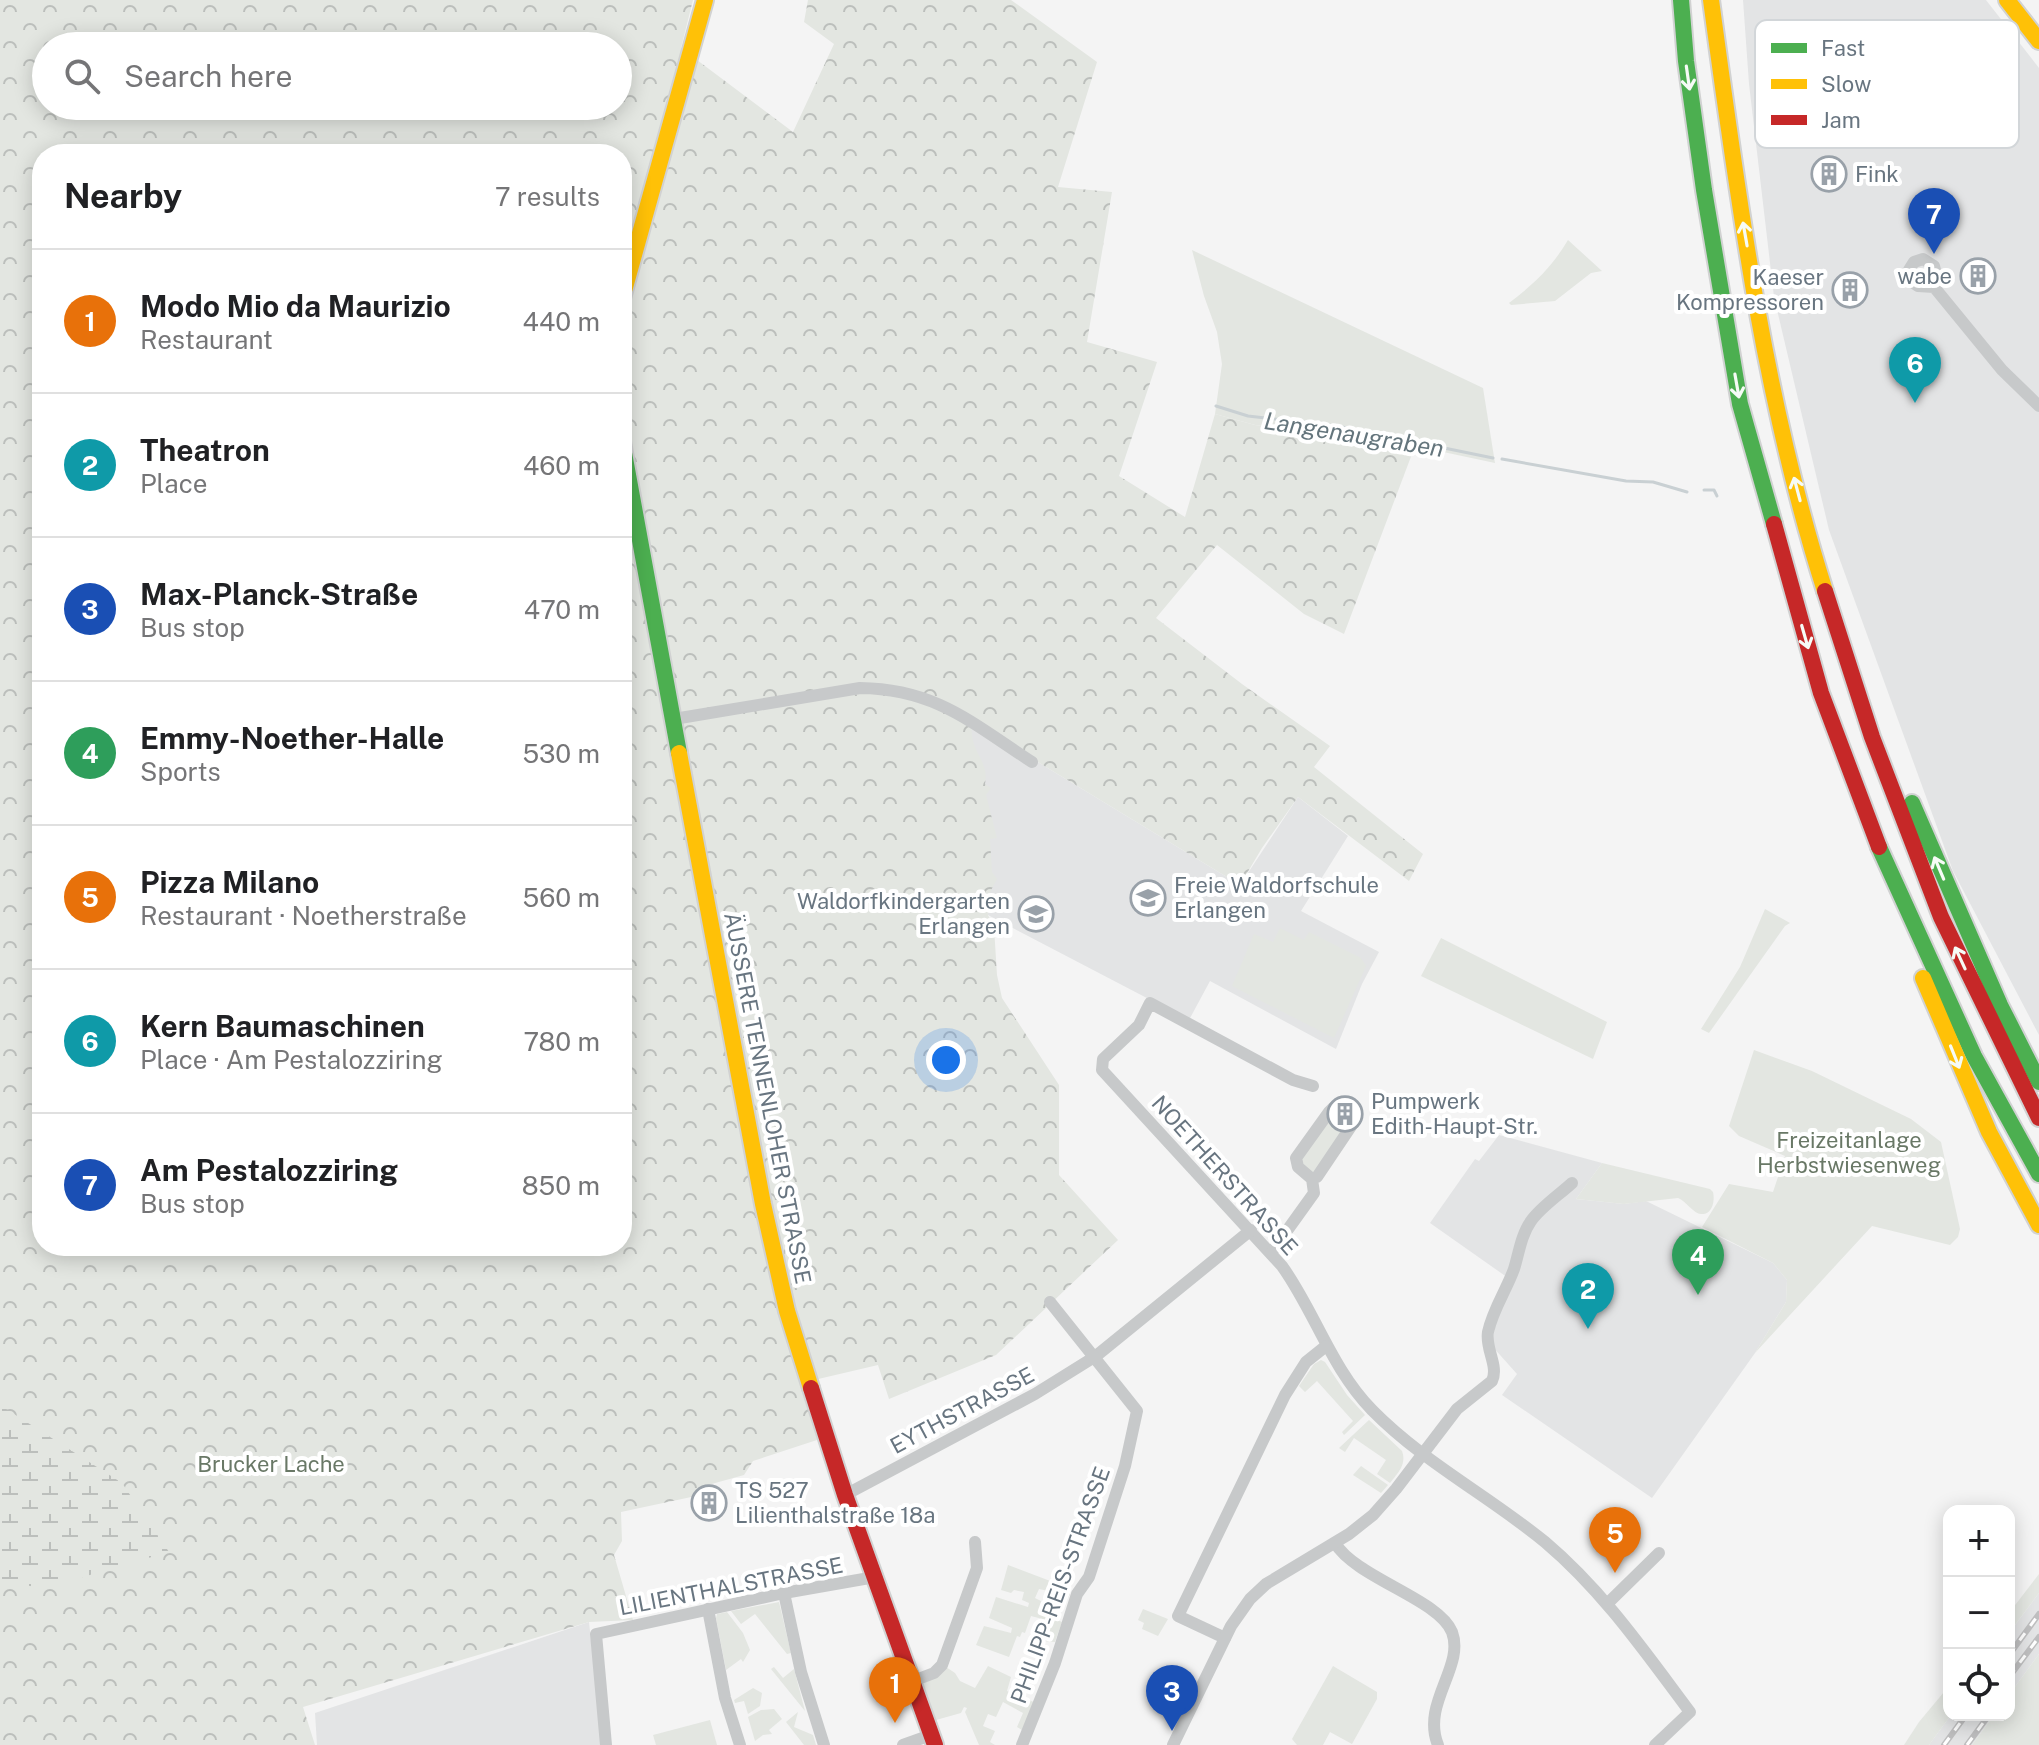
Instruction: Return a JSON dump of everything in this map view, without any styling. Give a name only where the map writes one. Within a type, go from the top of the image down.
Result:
[{"type":"main road","points":[[632,262],[705,0]]},
{"type":"main road","points":[[1681,0],[1704,190],[1740,404],[1821,693],[1881,853],[1974,1056],[2039,1174]]},
{"type":"main road","points":[[1711,0],[1737,188],[1770,371],[1784,441],[1817,565],[1872,737],[1941,917],[2039,1118]]},
{"type":"main road","points":[[2007,0],[2039,41]]},
{"type":"main road","name":"ÄUSSERE TENNENLOHER STRASSE","points":[[632,495],[763,1204],[787,1311],[845,1495],[933,1740]]},
{"type":"main road","points":[[1817,565],[1846,626],[1878,721],[1969,937],[2039,1082]]},
{"type":"main road","points":[[1881,853],[1889,894],[1961,1072],[2039,1225]]},
{"type":"main road","points":[[1969,937],[2039,1057]]},
{"type":"street","points":[[1934,287],[2002,370],[2039,406]]},
{"type":"street","points":[[674,719],[860,688],[881,688],[916,694],[941,703],[1032,762]]},
{"type":"street","name":"NOETHERSTRASSE","points":[[1313,1086],[1293,1080],[1150,1003],[1139,1025],[1103,1059],[1102,1070],[1251,1230],[1295,1284],[1326,1346],[1370,1408],[1405,1441],[1543,1541],[1608,1603],[1690,1712],[1655,1745]]},
{"type":"street","points":[[1271,1253],[1314,1193],[1312,1179],[1296,1164],[1296,1158],[1329,1112],[1334,1107],[1343,1107],[1354,1116],[1354,1122],[1317,1177],[1312,1179]]},
{"type":"street","points":[[1173,1745],[1237,1616],[1258,1591],[1335,1543],[1381,1507],[1460,1405],[1494,1378],[1488,1330],[1513,1270],[1525,1231],[1535,1216],[1572,1183]]},
{"type":"street","name":"EYTHSTRASSE","points":[[845,1495],[1035,1394],[1096,1356],[1251,1230]]},
{"type":"street","points":[[1050,1302],[1096,1356]]},
{"type":"street","points":[[1225,1638],[1178,1616],[1285,1395],[1306,1362],[1326,1346]]},
{"type":"street","name":"PHILIPP-REIS-STRASSE","points":[[1022,1745],[1048,1681],[1077,1594],[1089,1577],[1125,1466],[1136,1417],[1135,1406],[1096,1356]]},
{"type":"street","points":[[913,1681],[937,1672],[944,1661],[977,1568],[975,1542]]},
{"type":"street","points":[[1335,1543],[1348,1558],[1432,1611],[1449,1626],[1454,1653],[1436,1704],[1434,1716],[1438,1745]]},
{"type":"street","points":[[1608,1603],[1659,1553]]},
{"type":"street","name":"LILIENTHALSTRASSE","points":[[606,1745],[596,1634],[784,1593],[875,1577]]},
{"type":"street","points":[[784,1593],[801,1672],[824,1745]]},
{"type":"street","points":[[708,1609],[725,1698],[740,1745]]},
{"type":"street","points":[[903,1745],[933,1740]]},
{"type":"shaded area","points":[[1743,0],[1986,0],[2002,20],[1755,20],[1755,135]]},
{"type":"shaded area","points":[[2019,42],[2039,68],[2039,1035],[1953,871],[1829,530],[1774,297],[1757,148],[2019,148]]},
{"type":"shaded area","name":"Freie Waldorfschule Erlangen","points":[[972,722],[1240,885],[1298,797],[1348,836],[1301,911],[1379,952],[1362,984],[1336,1049],[1210,981],[1189,1020],[988,915],[967,724]]},
{"type":"shaded area","points":[[1499,1135],[1602,1163],[1576,1199],[1624,1204],[1646,1201],[1773,1263],[1787,1280],[1786,1302],[1755,1353],[1652,1498],[1502,1395],[1517,1374],[1492,1346],[1496,1320],[1511,1280],[1430,1223],[1475,1159],[1479,1161]]},
{"type":"shaded area","points":[[2039,1593],[2039,1654],[2015,1687],[2015,1649],[2015,1625]]},
{"type":"shaded area","points":[[589,1622],[602,1745],[317,1745],[315,1713]]},
{"type":"shaded area","points":[[1947,1721],[1990,1721],[1972,1745],[1929,1745]]},
{"type":"green space","name":"Brucker Lache","points":[[0,0],[693,0],[681,48],[793,132],[834,44],[804,22],[808,0],[1011,0],[1097,62],[1058,187],[1112,192],[1087,342],[1157,362],[1119,476],[1185,517],[1215,414],[1255,425],[1415,446],[1344,634],[1304,614],[1217,545],[1156,618],[1330,746],[1314,767],[1423,854],[1409,881],[1298,797],[1240,885],[972,722],[973,741],[985,768],[985,784],[991,788],[986,795],[997,838],[990,839],[992,872],[997,879],[987,898],[988,915],[994,927],[1002,998],[1059,1085],[1059,1175],[1118,1240],[996,1355],[889,1399],[878,1365],[814,1380],[820,1439],[753,1461],[744,1475],[708,1485],[710,1493],[621,1512],[622,1541],[614,1555],[633,1620],[589,1622],[303,1707],[315,1745],[0,1745]]},
{"type":"green space","points":[[1568,240],[1602,271],[1591,273],[1555,301],[1511,305],[1509,303],[1549,267]]},
{"type":"green space","points":[[1192,250],[1483,388],[1495,463],[1415,446],[1255,425],[1215,414],[1222,364],[1217,332]]},
{"type":"green space","points":[[1765,909],[1790,923],[1709,1033],[1701,1029],[1740,967]]},
{"type":"green space","points":[[1280,928],[1304,940],[1309,932],[1361,958],[1366,966],[1334,1038],[1232,986],[1254,934],[1273,942]]},
{"type":"green space","points":[[1441,938],[1607,1022],[1593,1059],[1421,976]]},
{"type":"green space","name":"Freizeitanlage Herbstwiesenweg","points":[[1754,1050],[1812,1071],[1911,1119],[1941,1142],[1960,1229],[1958,1237],[1950,1245],[1872,1226],[1755,1353],[1786,1302],[1787,1280],[1773,1263],[1702,1227],[1729,1184],[1773,1192],[1785,1156],[1739,1136],[1729,1126]]},
{"type":"green space","points":[[1342,1110],[1350,1122],[1315,1173],[1310,1173],[1299,1158],[1331,1114]]},
{"type":"green space","points":[[1602,1163],[1710,1189],[1714,1195],[1712,1206],[1708,1212],[1701,1214],[1678,1198],[1624,1204],[1576,1199]]},
{"type":"green space","points":[[1321,1360],[1365,1415],[1344,1435],[1342,1432],[1353,1421],[1317,1381],[1305,1392],[1299,1386],[1314,1364]]},
{"type":"green space","points":[[0,1405],[122,1483],[169,1552],[45,1588],[0,1582]]},
{"type":"green space","points":[[1369,1420],[1402,1451],[1403,1464],[1390,1483],[1377,1474],[1386,1460],[1354,1438],[1345,1452],[1339,1448]]},
{"type":"green space","points":[[1361,1466],[1388,1485],[1381,1493],[1353,1475]]},
{"type":"green space","points":[[1008,1565],[1066,1587],[1070,1594],[1066,1603],[1057,1600],[1062,1594],[1039,1589],[1035,1598],[1041,1601],[1040,1606],[1050,1610],[1045,1615],[1062,1622],[1055,1642],[1043,1641],[1050,1621],[1031,1616],[1025,1633],[1017,1636],[1009,1657],[976,1645],[984,1626],[1011,1633],[1012,1628],[989,1618],[996,1597],[1028,1607],[1029,1603],[1022,1600],[1024,1592],[1001,1590]]},
{"type":"green space","points":[[2039,1574],[2039,1593],[2015,1625],[2015,1605]]},
{"type":"green space","points":[[779,1602],[791,1653],[787,1654],[755,1614],[741,1624],[731,1611]]},
{"type":"green space","points":[[1143,1609],[1168,1619],[1158,1636],[1142,1629],[1144,1623],[1138,1620]]},
{"type":"green space","points":[[727,1612],[743,1633],[750,1650],[743,1662],[741,1659],[726,1670],[716,1618],[717,1614]]},
{"type":"green space","points":[[2039,1654],[2039,1745],[1972,1745],[1990,1721],[2015,1721],[2015,1687]]},
{"type":"green space","points":[[988,1666],[1011,1677],[1007,1691],[1034,1702],[1022,1730],[1017,1727],[1023,1713],[1003,1702],[996,1717],[988,1714],[983,1726],[995,1731],[990,1742],[995,1745],[979,1745],[965,1712],[967,1708],[964,1707],[961,1713],[936,1720],[923,1684],[946,1667],[960,1681],[975,1688]]},
{"type":"green space","points":[[1333,1666],[1377,1692],[1377,1699],[1352,1744],[1330,1732],[1323,1745],[1297,1745],[1292,1739]]},
{"type":"green space","points":[[774,1667],[783,1678],[794,1669],[805,1711],[771,1669]]},
{"type":"green space","points":[[753,1688],[762,1693],[760,1706],[748,1714],[744,1701],[735,1703],[734,1700]]},
{"type":"green space","points":[[1943,1693],[1943,1721],[1947,1721],[1929,1745],[1904,1745]]},
{"type":"green space","points":[[774,1709],[782,1719],[769,1730],[772,1734],[763,1735],[755,1741],[748,1717],[761,1710]]},
{"type":"green space","points":[[798,1712],[794,1727],[813,1735],[816,1745],[804,1745],[786,1722]]},
{"type":"green space","points":[[710,1720],[717,1745],[656,1745],[653,1735]]},
{"type":"waterway","name":"Langenaugraben","points":[[1216,406],[1248,416],[1337,426],[1493,458]]},
{"type":"waterway","name":"Langenaugraben","points":[[1502,459],[1626,481],[1653,482],[1687,492]]},
{"type":"waterway","name":"Langenaugraben","points":[[1704,490],[1714,490],[1717,496]]},
{"type":"railway","points":[[2013,1649],[2039,1614]]},
{"type":"railway","points":[[2015,1669],[2039,1637]]},
{"type":"railway","points":[[1944,1745],[1962,1721]]},
{"type":"railway","points":[[1967,1745],[1985,1721]]},
{"type":"traffic: fast","points":[[1681,0],[1704,190],[1740,404],[1774,524]]},
{"type":"traffic: fast","points":[[632,497],[679,753]]},
{"type":"traffic: fast","points":[[1912,803],[2000,1005],[2039,1082]]},
{"type":"traffic: fast","points":[[1879,847],[1974,1056],[2039,1174]]},
{"type":"traffic: slow","points":[[632,262],[705,0]]},
{"type":"traffic: slow","points":[[1711,0],[1743,224],[1769,372],[1785,446],[1825,591]]},
{"type":"traffic: slow","points":[[2007,0],[2039,41]]},
{"type":"traffic: slow","points":[[679,753],[763,1204],[787,1311],[811,1388]]},
{"type":"traffic: slow","points":[[1923,978],[1989,1132],[2039,1225]]},
{"type":"traffic: jam","points":[[1774,524],[1821,693],[1879,847]]},
{"type":"traffic: jam","points":[[1825,591],[1872,737],[1941,917],[2039,1118]]},
{"type":"traffic: jam","points":[[811,1388],[845,1495],[935,1745]]},
{"type":"place","name":"Fink","points":[[1829,174]]},
{"type":"place","name":"Am Pestalozziring","points":[[1934,254]]},
{"type":"place","name":"wabe","points":[[1978,276]]},
{"type":"place","name":"Kaeser Kompressoren","points":[[1850,290]]},
{"type":"place","name":"Kern Baumaschinen","points":[[1915,403]]},
{"type":"place","name":"Freie Waldorfschule Erlangen","points":[[1148,898]]},
{"type":"place","name":"Waldorfkindergarten Erlangen","points":[[1036,914]]},
{"type":"place","name":"Pumpwerk Edith-Haupt-Str.","points":[[1345,1114]]},
{"type":"place","name":"Emmy-Noether-Halle","points":[[1698,1295]]},
{"type":"place","name":"Theatron","points":[[1588,1329]]},
{"type":"place","name":"TS 527 Lilienthalstraße 18a","points":[[709,1503]]},
{"type":"place","name":"Pizza Milano","points":[[1615,1573]]},
{"type":"place","name":"Modo Mio da Maurizio","points":[[895,1723]]},
{"type":"place","name":"Max-Planck-Straße","points":[[1172,1731]]}]
